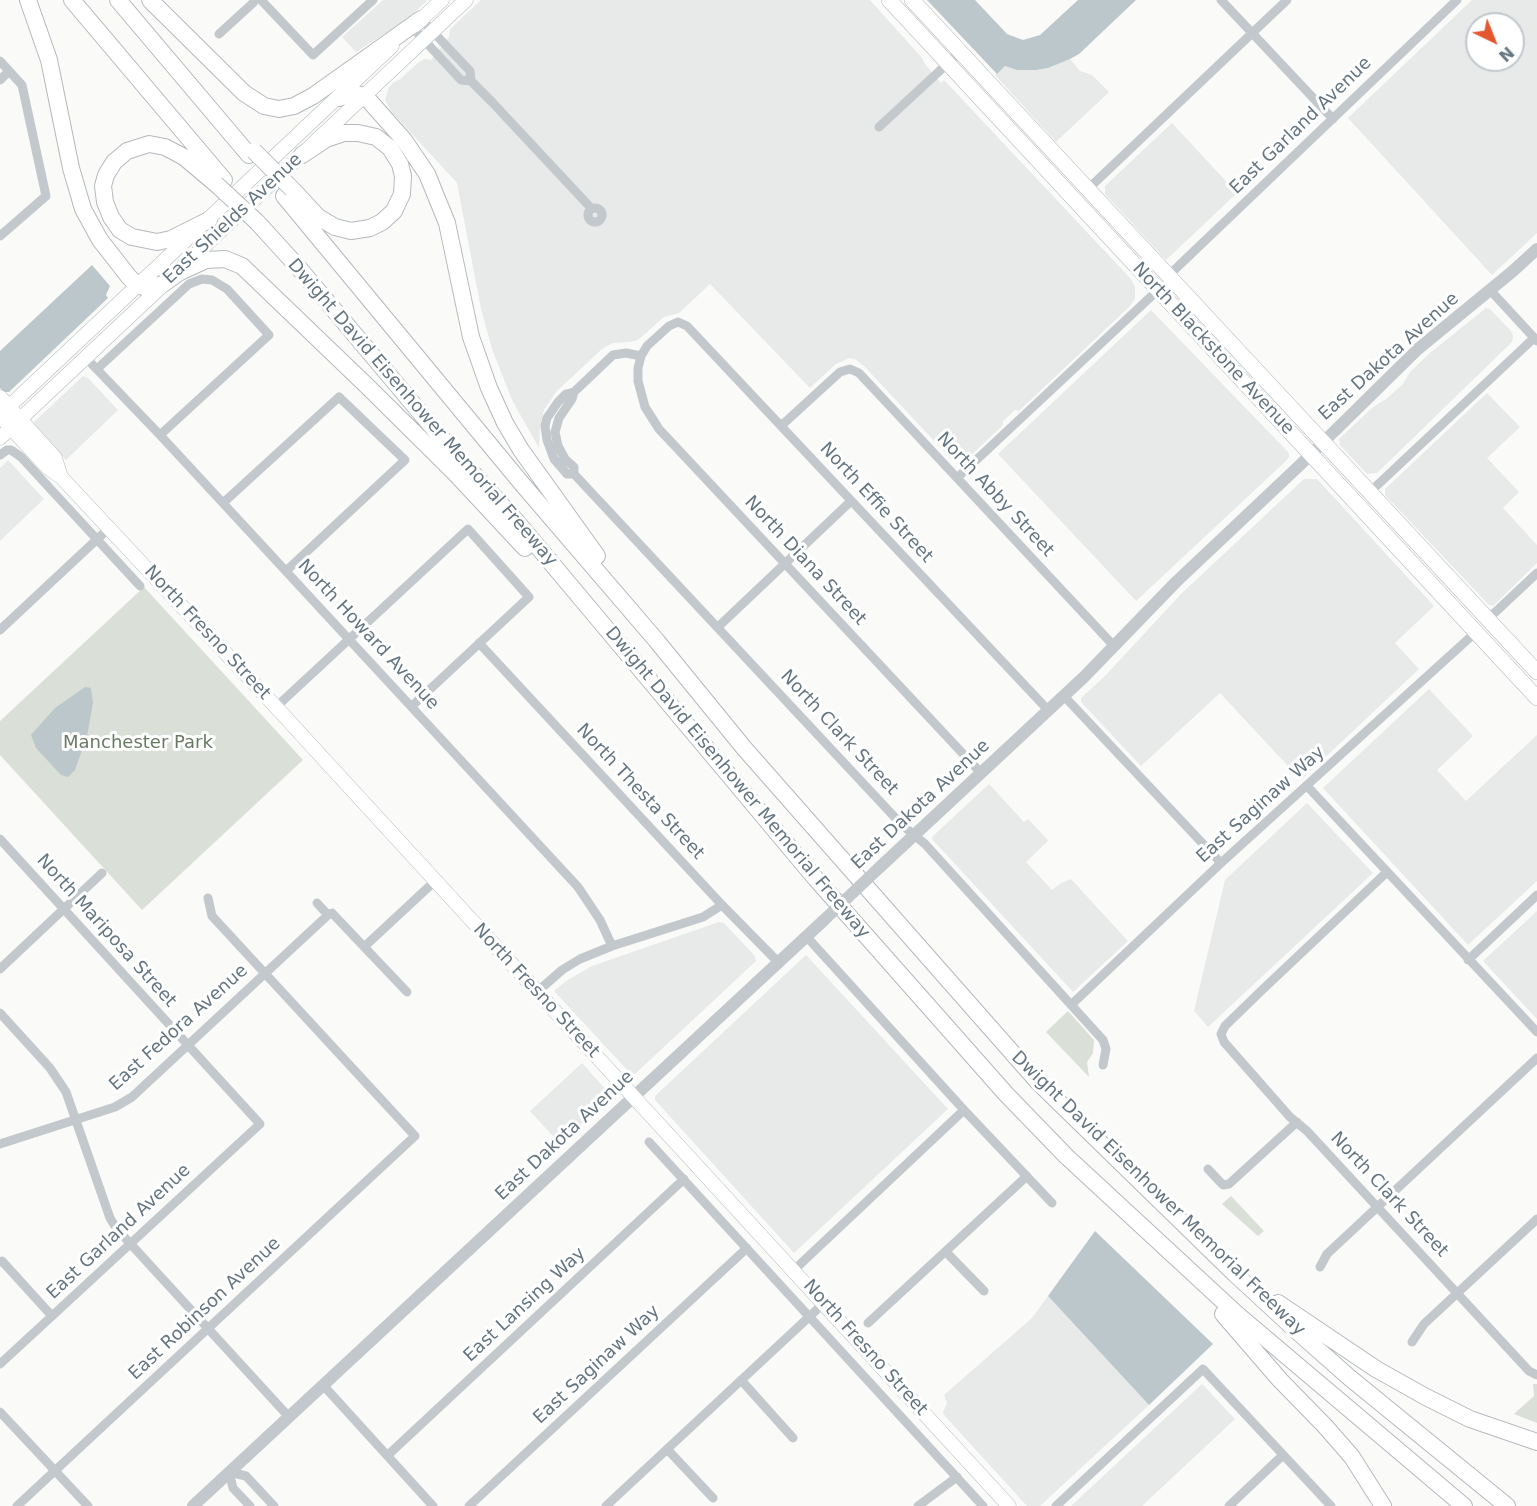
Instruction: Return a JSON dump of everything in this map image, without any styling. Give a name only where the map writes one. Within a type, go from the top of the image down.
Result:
[{"type":"highway","points":[[28,0],[49,60],[73,177],[82,209],[104,247],[137,285],[146,288],[163,284],[180,272],[206,260],[225,259],[242,266],[454,473],[630,658]]},
{"type":"highway","name":"Dwight David Eisenhower Memorial Freeway","points":[[72,0],[220,182],[298,267],[450,448],[517,522],[823,888],[1006,1094],[1066,1156],[1178,1261],[1326,1391],[1464,1506]]},
{"type":"highway","points":[[118,0],[200,98],[288,193],[318,217],[351,231],[370,228],[382,222],[394,211],[402,194],[403,176],[400,164],[390,148],[376,137],[344,133],[326,139],[302,155]]},
{"type":"highway","points":[[150,0],[244,93],[264,106],[279,109],[294,106],[313,96],[423,29]]},
{"type":"highway","points":[[339,98],[353,93],[365,96],[416,156],[427,174],[447,223],[471,337],[484,377],[505,423],[521,450],[656,640]]},
{"type":"highway","points":[[209,220],[171,239],[157,242],[132,237],[120,230],[111,217],[105,202],[103,186],[106,175],[114,162],[127,151],[149,144],[165,147],[184,157],[220,182]]},
{"type":"highway","name":"Dwight David Eisenhower Memorial Freeway","points":[[288,193],[523,485],[656,640],[744,748],[1038,1082],[1235,1274],[1350,1378],[1507,1506]]},
{"type":"highway","points":[[1178,1261],[1280,1380],[1352,1457],[1383,1506]]},
{"type":"highway","points":[[1235,1274],[1376,1369],[1426,1397],[1470,1419],[1537,1442]]},
{"type":"main road","name":"East Shields Avenue","points":[[0,438],[365,96],[423,29],[442,0]]},
{"type":"main road","name":"East Shields Avenue","points":[[2,409],[339,98],[423,29],[466,0]]},
{"type":"main road","name":"North Blackstone Avenue","points":[[889,0],[1537,698]]},
{"type":"main road","name":"North Blackstone Avenue","points":[[912,0],[1535,670]]},
{"type":"main road","points":[[1017,138],[1051,164],[1075,189],[1084,191],[1088,189]]},
{"type":"main road","points":[[1097,224],[1130,249],[1155,274],[1162,278],[1168,276]]},
{"type":"main road","points":[[1158,290],[1168,289],[1198,319],[1209,320]]},
{"type":"main road","name":"North Fresno Street","points":[[2,409],[16,424],[47,467],[61,477],[276,707],[1009,1506]]},
{"type":"main road","points":[[1445,599],[1457,600],[1479,622],[1488,619]]},
{"type":"main road","points":[[1476,632],[1486,631],[1515,659],[1535,670]]},
{"type":"street","points":[[219,34],[254,0]]},
{"type":"street","points":[[261,0],[313,55],[373,0]]},
{"type":"street","points":[[1221,0],[1333,119]]},
{"type":"street","points":[[1088,189],[1287,0]]},
{"type":"street","name":"East Garland Avenue","points":[[1168,276],[1457,0]]},
{"type":"street","points":[[423,29],[461,80],[471,81],[591,208]]},
{"type":"street","points":[[879,127],[960,52]]},
{"type":"street","points":[[0,61],[22,85],[46,196],[0,236]]},
{"type":"street","points":[[0,80],[9,71]]},
{"type":"street","name":"East Dakota Avenue","points":[[193,1506],[915,836],[1063,696],[1176,582],[1418,349],[1537,249]]},
{"type":"street","name":"East Shields Avenue","points":[[97,369],[189,284],[206,279],[221,284],[269,335],[160,435]]},
{"type":"street","points":[[957,478],[1158,290]]},
{"type":"street","points":[[1370,492],[1535,339],[1490,290]]},
{"type":"street","name":"North Effie Street","points":[[641,356],[647,346],[669,326],[678,322],[687,326],[1048,710]]},
{"type":"street","name":"North Clark Street","points":[[641,356],[626,353],[613,355],[574,392],[556,425],[552,443],[558,465],[567,474],[574,474],[902,825],[925,844],[1103,1040],[1106,1049],[1103,1065]]},
{"type":"street","name":"North Diana Street","points":[[641,356],[638,381],[650,418],[981,773]]},
{"type":"street","name":"North Howard Avenue","points":[[86,358],[578,887],[600,920],[612,946]]},
{"type":"street","name":"North Abby Street","points":[[781,426],[840,372],[850,369],[859,373],[1114,646]]},
{"type":"street","points":[[223,503],[339,397],[405,460],[286,571]]},
{"type":"street","points":[[0,455],[11,450],[21,457],[140,586]]},
{"type":"street","points":[[718,627],[851,501]]},
{"type":"street","points":[[0,630],[108,529]]},
{"type":"street","points":[[276,707],[468,529],[529,597],[412,706]]},
{"type":"street","points":[[1488,619],[1537,573]]},
{"type":"street","name":"East Saginaw Way","points":[[1071,1005],[1221,863],[1476,632]]},
{"type":"street","name":"North Thesta Street","points":[[479,643],[778,963]]},
{"type":"street","points":[[1063,696],[1221,863]]},
{"type":"street","points":[[1307,786],[1537,1032]]},
{"type":"street","name":"North Mariposa Street","points":[[0,839],[260,1124]]},
{"type":"street","name":"North Clark Street","points":[[1387,872],[1225,1026],[1221,1034],[1224,1042],[1255,1078],[1528,1371],[1537,1375]]},
{"type":"street","points":[[0,969],[102,873]]},
{"type":"street","points":[[364,947],[435,881]]},
{"type":"street","points":[[1468,960],[1537,896]]},
{"type":"street","points":[[208,898],[212,916],[265,973]]},
{"type":"street","points":[[317,903],[328,915],[333,913],[407,992]]},
{"type":"street","points":[[537,992],[562,970],[580,959],[612,946],[703,917],[722,905]]},
{"type":"street","name":"East Fedora Avenue","points":[[0,1144],[115,1107],[132,1097],[328,915]]},
{"type":"street","points":[[806,936],[1052,1203]]},
{"type":"street","name":"East Robinson Avenue","points":[[17,1506],[416,1136],[265,973]]},
{"type":"street","points":[[0,1013],[59,1080],[66,1092],[110,1218],[289,1417]]},
{"type":"street","points":[[1320,1268],[1327,1254],[1537,1058]]},
{"type":"street","points":[[794,1270],[964,1110]]},
{"type":"street","points":[[1208,1169],[1223,1185],[1229,1184],[1297,1122]]},
{"type":"street","name":"East Garland Avenue","points":[[0,1364],[260,1124]]},
{"type":"street","points":[[649,1142],[983,1506]]},
{"type":"street","points":[[868,1323],[1027,1176]]},
{"type":"street","name":"East Lansing Way","points":[[388,1455],[684,1179]]},
{"type":"street","points":[[1412,1342],[1424,1324],[1537,1219]]},
{"type":"street","name":"East Saginaw Way","points":[[470,1506],[747,1248]]},
{"type":"street","points":[[946,1252],[984,1291]]},
{"type":"street","points":[[1,1262],[52,1316]]},
{"type":"street","points":[[606,1506],[824,1303]]},
{"type":"street","points":[[1056,1506],[1203,1369],[1331,1506]]},
{"type":"street","points":[[741,1380],[793,1438]]},
{"type":"street","points":[[323,1385],[433,1506]]},
{"type":"street","points":[[0,1412],[88,1506]]},
{"type":"street","points":[[667,1449],[713,1498]]},
{"type":"street","points":[[1229,1506],[1283,1455]]},
{"type":"street","points":[[250,1506],[233,1488],[229,1472],[246,1476],[274,1506]]},
{"type":"street","points":[[918,1506],[957,1477]]},
{"type":"shaded area","points":[[383,0],[428,0],[406,20],[356,52],[342,37]]},
{"type":"shaded area","points":[[481,0],[870,0],[922,58],[941,83],[944,80],[1131,279],[1135,287],[1135,299],[1019,411],[1015,410],[1003,421],[1003,425],[964,462],[952,460],[855,359],[849,358],[836,364],[810,388],[710,284],[679,313],[664,317],[638,340],[613,343],[602,349],[557,391],[544,410],[539,448],[512,400],[492,349],[481,309],[457,183],[391,111],[385,100],[389,87],[419,62],[425,59],[431,60],[449,37],[450,29]]},
{"type":"shaded area","points":[[927,0],[975,0],[1007,34],[1023,40],[1040,35],[1078,0],[1136,0],[1079,54],[1070,59],[1036,70],[1017,70],[1005,66],[997,74]]},
{"type":"shaded area","points":[[1472,0],[1537,0],[1537,233],[1492,275],[1348,118]]},
{"type":"shaded area","points":[[1070,59],[1080,71],[1092,75],[1109,92],[1056,142],[995,75],[1005,66],[1017,70],[1036,70]]},
{"type":"shaded area","points":[[1172,123],[1237,193],[1166,260],[1105,194],[1105,186]]},
{"type":"shaded area","points":[[92,265],[110,286],[106,295],[108,298],[9,392],[4,392],[0,388],[0,351]]},
{"type":"shaded area","points":[[1486,308],[1490,309],[1511,331],[1512,342],[1377,473],[1367,474],[1340,445],[1339,439],[1372,408],[1403,384],[1410,372],[1430,353]]},
{"type":"shaded area","points":[[1151,310],[1289,453],[1289,457],[1136,601],[998,454]]},
{"type":"shaded area","points":[[83,376],[88,378],[118,410],[66,460],[35,426],[34,422]]},
{"type":"shaded area","points":[[1487,393],[1520,427],[1487,458],[1519,492],[1503,508],[1537,545],[1537,563],[1493,606],[1489,605],[1385,495],[1385,489]]},
{"type":"shaded area","points":[[8,460],[44,499],[0,541],[0,468]]},
{"type":"shaded area","points":[[1304,479],[1317,479],[1434,606],[1395,643],[1419,669],[1301,780],[1220,693],[1141,766],[1081,702],[1081,698],[1105,676],[1181,594]]},
{"type":"shaded area","points":[[85,687],[91,688],[93,703],[87,736],[75,770],[68,777],[61,775],[36,748],[31,735],[55,708]]},
{"type":"shaded area","points":[[1429,689],[1473,736],[1437,770],[1466,801],[1537,735],[1537,881],[1468,945],[1323,788]]},
{"type":"shaded area","points":[[989,784],[1024,822],[1028,819],[1048,841],[1026,862],[1052,890],[1071,879],[1128,941],[1073,992],[932,839]]},
{"type":"shaded area","points":[[1307,803],[1373,873],[1208,1027],[1194,1011],[1225,880]]},
{"type":"shaded area","points":[[1537,911],[1537,1019],[1483,961]]},
{"type":"shaded area","points":[[719,922],[724,923],[755,956],[756,961],[635,1074],[630,1073],[554,991],[592,966]]},
{"type":"shaded area","points":[[806,955],[948,1109],[794,1253],[655,1100],[655,1096]]},
{"type":"shaded area","points":[[582,1063],[607,1091],[607,1101],[560,1144],[530,1111]]},
{"type":"shaded area","points":[[1095,1231],[1213,1344],[1149,1405],[1048,1296]]},
{"type":"shaded area","points":[[1048,1296],[1149,1405],[1040,1506],[1027,1506],[944,1415],[947,1403],[944,1395],[1032,1318]]},
{"type":"shaded area","points":[[1202,1384],[1235,1419],[1142,1506],[1071,1506]]},
{"type":"green space","name":"Manchester Park","points":[[144,587],[303,760],[142,910],[0,755],[0,721]]},
{"type":"green space","points":[[1068,1011],[1094,1040],[1093,1053],[1087,1062],[1089,1077],[1046,1032]]},
{"type":"green space","points":[[1231,1196],[1264,1231],[1258,1236],[1222,1204]]},
{"type":"green space","points":[[1533,1384],[1537,1384],[1537,1423],[1514,1414],[1534,1396]]}]
